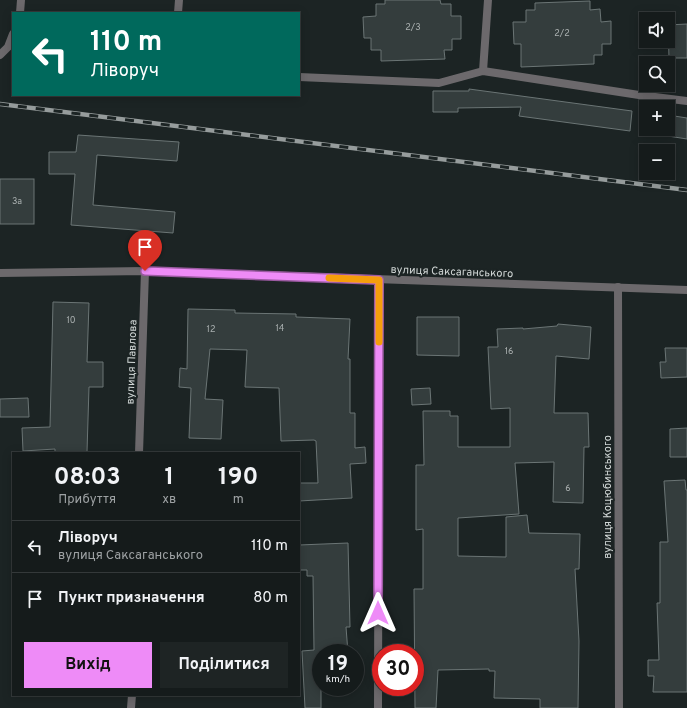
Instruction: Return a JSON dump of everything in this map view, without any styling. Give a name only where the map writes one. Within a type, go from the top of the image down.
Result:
[{"type":"street","points":[[20,12],[21,0]]},
{"type":"street","points":[[178,12],[179,0]]},
{"type":"street","points":[[484,71],[488,0]]},
{"type":"street","points":[[0,55],[8,47],[12,37]]},
{"type":"street","points":[[300,78],[439,83],[484,71],[687,101]]},
{"type":"street","name":"вулиця Саксаганського","points":[[0,274],[145,271],[687,290]]},
{"type":"street","name":"вулиця Павлова","points":[[139,452],[145,271]]},
{"type":"street","points":[[378,708],[379,280]]},
{"type":"street","name":"вулиця Коцюбинського","points":[[618,287],[619,708]]},
{"type":"street","points":[[131,708],[132,696]]},
{"type":"building","points":[[385,0],[440,0],[441,4],[451,4],[451,16],[461,16],[461,39],[452,39],[452,50],[444,50],[445,59],[381,61],[381,50],[371,50],[371,38],[364,38],[363,17],[376,16],[376,4],[385,4]]},
{"type":"building","points":[[590,1],[590,10],[600,9],[601,22],[611,21],[611,44],[602,44],[602,55],[594,55],[594,64],[521,67],[521,44],[514,44],[513,22],[526,22],[526,10],[535,10],[535,3]]},
{"type":"building","points":[[687,24],[687,58],[675,58],[675,56],[669,56],[669,48],[675,48],[675,25]]},
{"type":"building","points":[[469,89],[632,111],[630,131],[519,116],[521,107],[458,108],[458,112],[433,112],[433,91],[469,91]]},
{"type":"building","points":[[675,116],[687,118],[687,139],[668,136],[675,136]]},
{"type":"building","points":[[78,135],[179,142],[177,161],[97,155],[93,205],[175,212],[173,233],[71,225],[75,174],[49,174],[49,152],[76,152]]},
{"type":"building","points":[[0,179],[34,179],[34,224],[0,224]]},
{"type":"building","points":[[53,302],[89,303],[87,362],[103,362],[103,387],[89,387],[87,452],[55,452],[55,449],[23,451],[22,428],[50,427]]},
{"type":"building","points":[[188,309],[235,310],[235,313],[296,314],[296,317],[350,319],[348,359],[350,359],[350,413],[355,413],[355,448],[365,447],[366,463],[350,464],[352,498],[300,501],[300,483],[318,483],[316,441],[281,441],[279,388],[245,387],[247,350],[210,349],[205,399],[223,400],[221,439],[189,438],[191,388],[179,387],[180,368],[187,369]]},
{"type":"building","points":[[417,317],[459,317],[459,356],[417,355]]},
{"type":"building","points":[[558,324],[591,327],[589,359],[556,356],[554,413],[588,413],[589,447],[584,447],[583,503],[553,502],[554,462],[515,463],[519,514],[458,518],[458,556],[506,557],[506,517],[527,515],[529,533],[580,534],[579,569],[575,569],[579,641],[578,708],[540,708],[540,699],[494,698],[495,671],[489,671],[489,669],[438,670],[436,708],[415,708],[415,696],[424,696],[424,644],[414,644],[414,589],[423,589],[423,529],[416,530],[416,465],[424,465],[423,411],[450,411],[450,416],[458,416],[458,447],[510,447],[510,408],[491,409],[488,347],[498,347],[497,329],[523,329],[557,326]]},
{"type":"building","points":[[665,348],[687,348],[687,377],[661,378],[660,362],[666,362]]},
{"type":"building","points":[[430,388],[431,404],[412,405],[411,389]]},
{"type":"building","points":[[28,398],[29,417],[0,417],[0,399]]},
{"type":"building","points":[[687,428],[687,457],[670,457],[670,429]]},
{"type":"building","points":[[685,480],[687,490],[687,692],[653,692],[654,676],[648,676],[648,660],[659,660],[657,603],[660,603],[660,542],[668,542],[664,481]]},
{"type":"building","points":[[348,543],[350,627],[346,627],[347,644],[314,644],[313,576],[307,576],[307,570],[300,570],[300,545]]},
{"type":"building","points":[[312,650],[312,696],[321,696],[321,708],[305,708],[302,651]]},
{"type":"railway","points":[[0,104],[687,190]]},
{"type":"slow traffic","points":[[329,278],[379,280],[379,342]]},
{"type":"route","points":[[145,271],[379,280],[378,613]]}]
